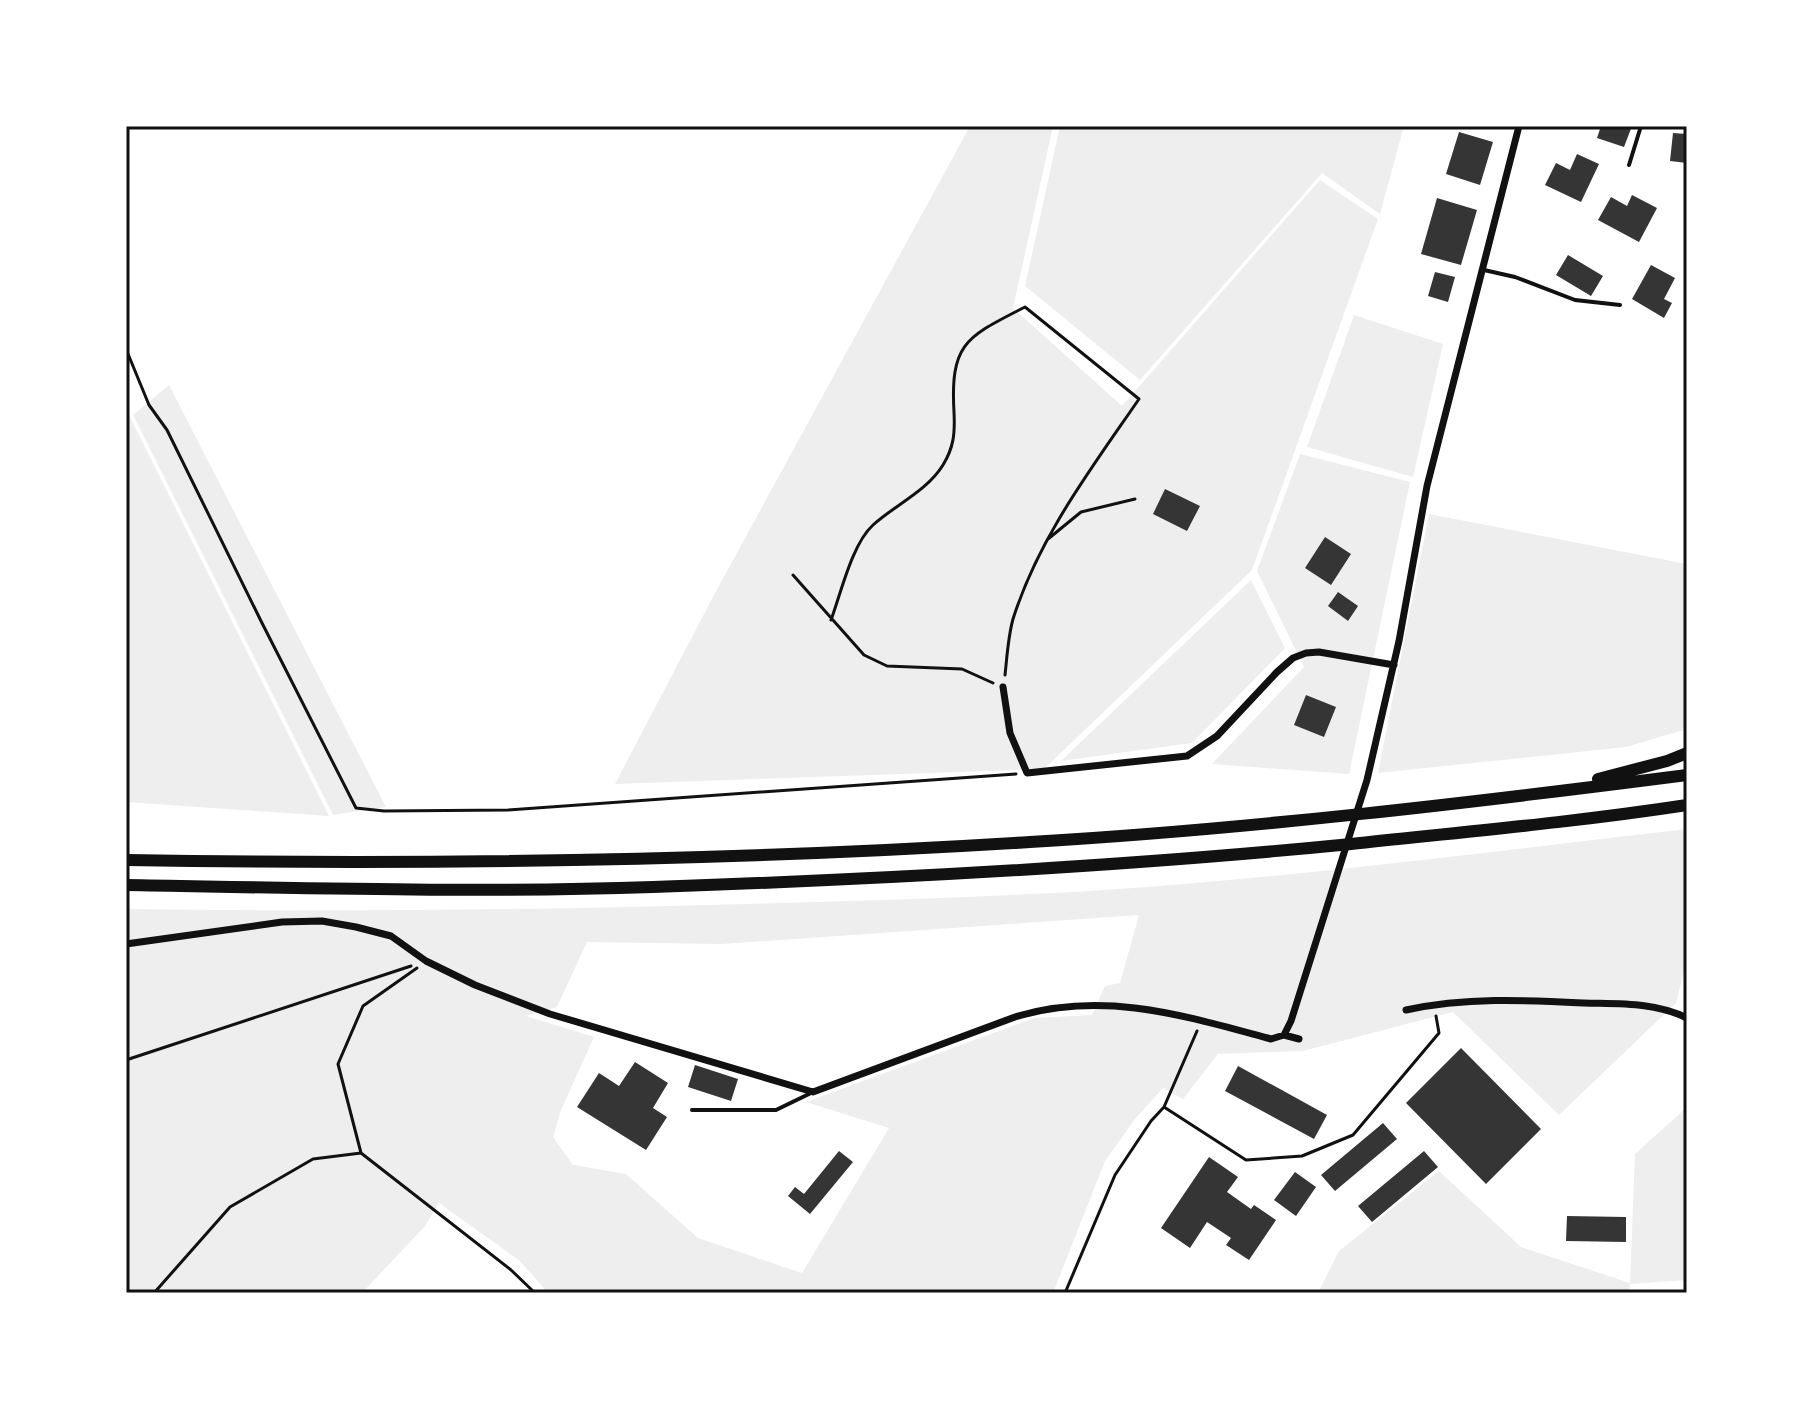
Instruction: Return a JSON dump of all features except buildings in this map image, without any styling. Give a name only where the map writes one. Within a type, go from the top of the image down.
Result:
[{"type":"highway","points":[[1545,793],[1687,753]]},
{"type":"highway","points":[[126,860],[333,863],[673,859],[1047,841],[1301,820],[1687,775]]},
{"type":"highway","points":[[126,885],[337,889],[649,887],[1030,870],[1376,841],[1687,805]]},
{"type":"street","points":[[1284,1035],[1367,780],[1394,665],[1427,486],[1519,126]]},
{"type":"street","points":[[1003,687],[1010,733],[1027,773],[1187,756],[1217,736],[1293,658],[1306,653],[1319,652],[1394,665]]},
{"type":"street","points":[[126,944],[282,922],[322,921],[391,936],[426,961],[475,985],[550,1014],[813,1092],[1041,1009],[1075,1004],[1162,1011],[1271,1039],[1284,1035],[1299,1039]]},
{"type":"street","points":[[1406,1010],[1473,1000],[1520,1000],[1648,1005],[1674,1011],[1687,1018]]},
{"type":"lane","points":[[1629,165],[1641,126]]},
{"type":"lane","points":[[1481,269],[1515,277],[1575,300],[1620,305]]},
{"type":"lane","points":[[692,1110],[776,1110],[813,1092]]},
{"type":"path","points":[[793,575],[831,620],[864,655],[887,666],[962,669],[1003,687],[1013,621],[1045,542],[1084,478],[1139,399],[1025,307],[982,329],[961,350],[952,378],[955,440],[942,467],[870,527],[855,554],[831,620]]},
{"type":"path","points":[[126,349],[149,405],[167,430],[356,808],[384,811],[508,810],[1027,773]]},
{"type":"path","points":[[1045,542],[1081,512],[1135,499]]},
{"type":"path","points":[[126,1060],[426,961]]},
{"type":"path","points":[[426,961],[363,1006],[338,1064],[361,1153],[511,1270],[535,1293]]},
{"type":"path","points":[[1164,1107],[1246,1160],[1302,1156],[1353,1135],[1439,1033],[1434,1004]]},
{"type":"path","points":[[1065,1293],[1115,1175],[1164,1107],[1204,1021]]},
{"type":"path","points":[[154,1293],[230,1207],[313,1159],[361,1153]]},
{"type":"shaded area","points":[[970,126],[1053,126],[1013,308],[1122,406],[1320,180],[1378,219],[1252,570],[1044,769],[615,784],[714,595]]},
{"type":"shaded area","points":[[1060,126],[1404,126],[1380,214],[1322,173],[1140,380],[1025,286]]},
{"type":"shaded area","points":[[1354,315],[1443,344],[1413,477],[1307,447]]},
{"type":"shaded area","points":[[169,385],[386,807],[333,815],[133,415]]},
{"type":"shaded area","points":[[129,415],[329,816],[126,802],[126,417]]},
{"type":"shaded area","points":[[1300,454],[1410,482],[1349,774],[1212,764],[1304,667],[1257,571]]},
{"type":"shaded area","points":[[1429,514],[1687,564],[1687,729],[1626,747],[1378,773]]},
{"type":"shaded area","points":[[1251,580],[1285,648],[1192,743],[1061,761]]},
{"type":"shaded area","points":[[1687,829],[1687,959],[1676,1003],[1559,1115],[1453,1012],[1303,1051],[1218,1054],[1183,1099],[1163,1088],[1135,1119],[1105,1161],[1053,1293],[548,1293],[520,1261],[439,1203],[425,1226],[362,1293],[126,1293],[126,909],[592,908],[1048,893],[1283,875]],"holes":[[[1139,915],[1120,983],[1105,986],[1092,1015],[1034,1018],[806,1102],[889,1128],[802,1273],[698,1238],[626,1174],[573,1165],[553,1137],[561,1110],[594,1037],[526,1016],[557,1007],[587,942],[722,944]]]},
{"type":"shaded area","points":[[1687,1107],[1687,1280],[1630,1284],[1629,1293],[1318,1293],[1339,1251],[1439,1171],[1521,1247],[1630,1283],[1635,1154]]}]
